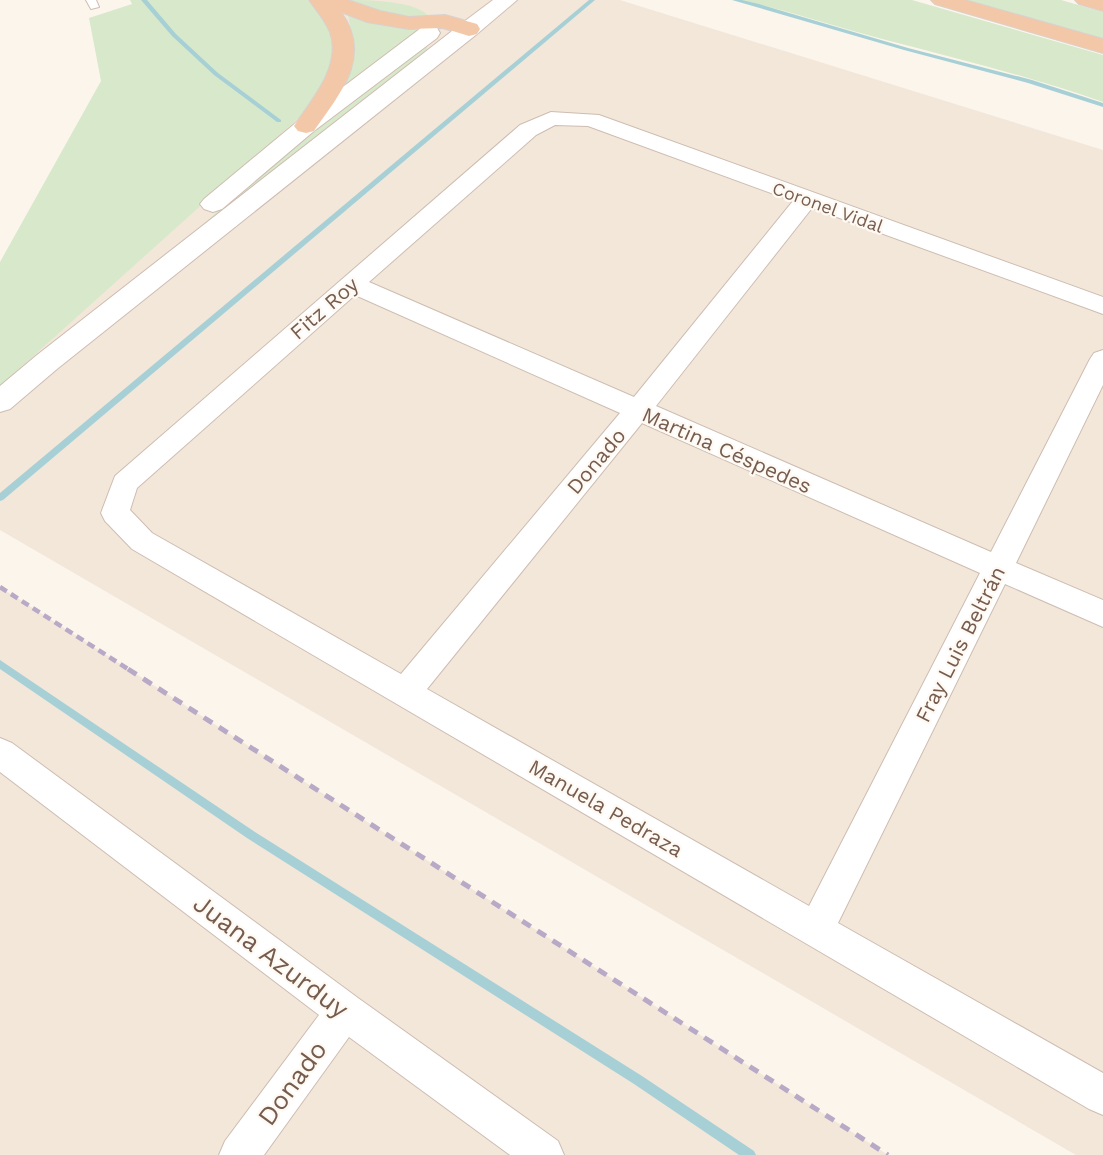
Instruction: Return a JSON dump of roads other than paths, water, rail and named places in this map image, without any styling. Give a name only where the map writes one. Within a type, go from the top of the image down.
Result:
[{"type":"highway","points":[[306,126],[332,88],[344,60],[341,30],[332,13],[320,0]]},
{"type":"highway","points":[[328,0],[375,17],[409,23],[445,21],[469,29]]},
{"type":"highway","points":[[942,0],[1103,46]]},
{"type":"highway","points":[[1086,0],[1103,5]]},
{"type":"highway","points":[[422,4],[437,12],[445,21]]},
{"type":"street","points":[[0,402],[47,362],[506,0]]},
{"type":"street","points":[[47,362],[197,218],[306,126],[466,4]]},
{"type":"street","name":"Coronel Vidal","points":[[551,118],[591,120],[1103,306]]},
{"type":"street","name":"Fitz Roy","points":[[115,513],[125,483],[528,130],[551,118]]},
{"type":"street","name":"Donado","points":[[405,692],[637,411],[807,199]]},
{"type":"street","name":"Martina Céspedes","points":[[352,284],[1103,614]]},
{"type":"street","name":"Fray Luis Beltrán","points":[[816,929],[1103,359]]},
{"type":"street","name":"Manuela Pedraza","points":[[115,513],[142,541],[1103,1095]]},
{"type":"street","name":"Juana Azurduy","points":[[0,753],[345,1011],[544,1155]]},
{"type":"street","name":"Donado","points":[[239,1155],[345,1011]]},
{"type":"waterway","points":[[144,0],[174,35],[216,74],[279,121]]},
{"type":"waterway","points":[[0,498],[592,0]]},
{"type":"waterway","points":[[735,0],[906,49],[1030,81],[1103,105]]},
{"type":"waterway","points":[[0,664],[251,835],[638,1080],[750,1155]]},
{"type":"railway","points":[[0,587],[131,671]]},
{"type":"railway","points":[[128,669],[888,1155]]}]
